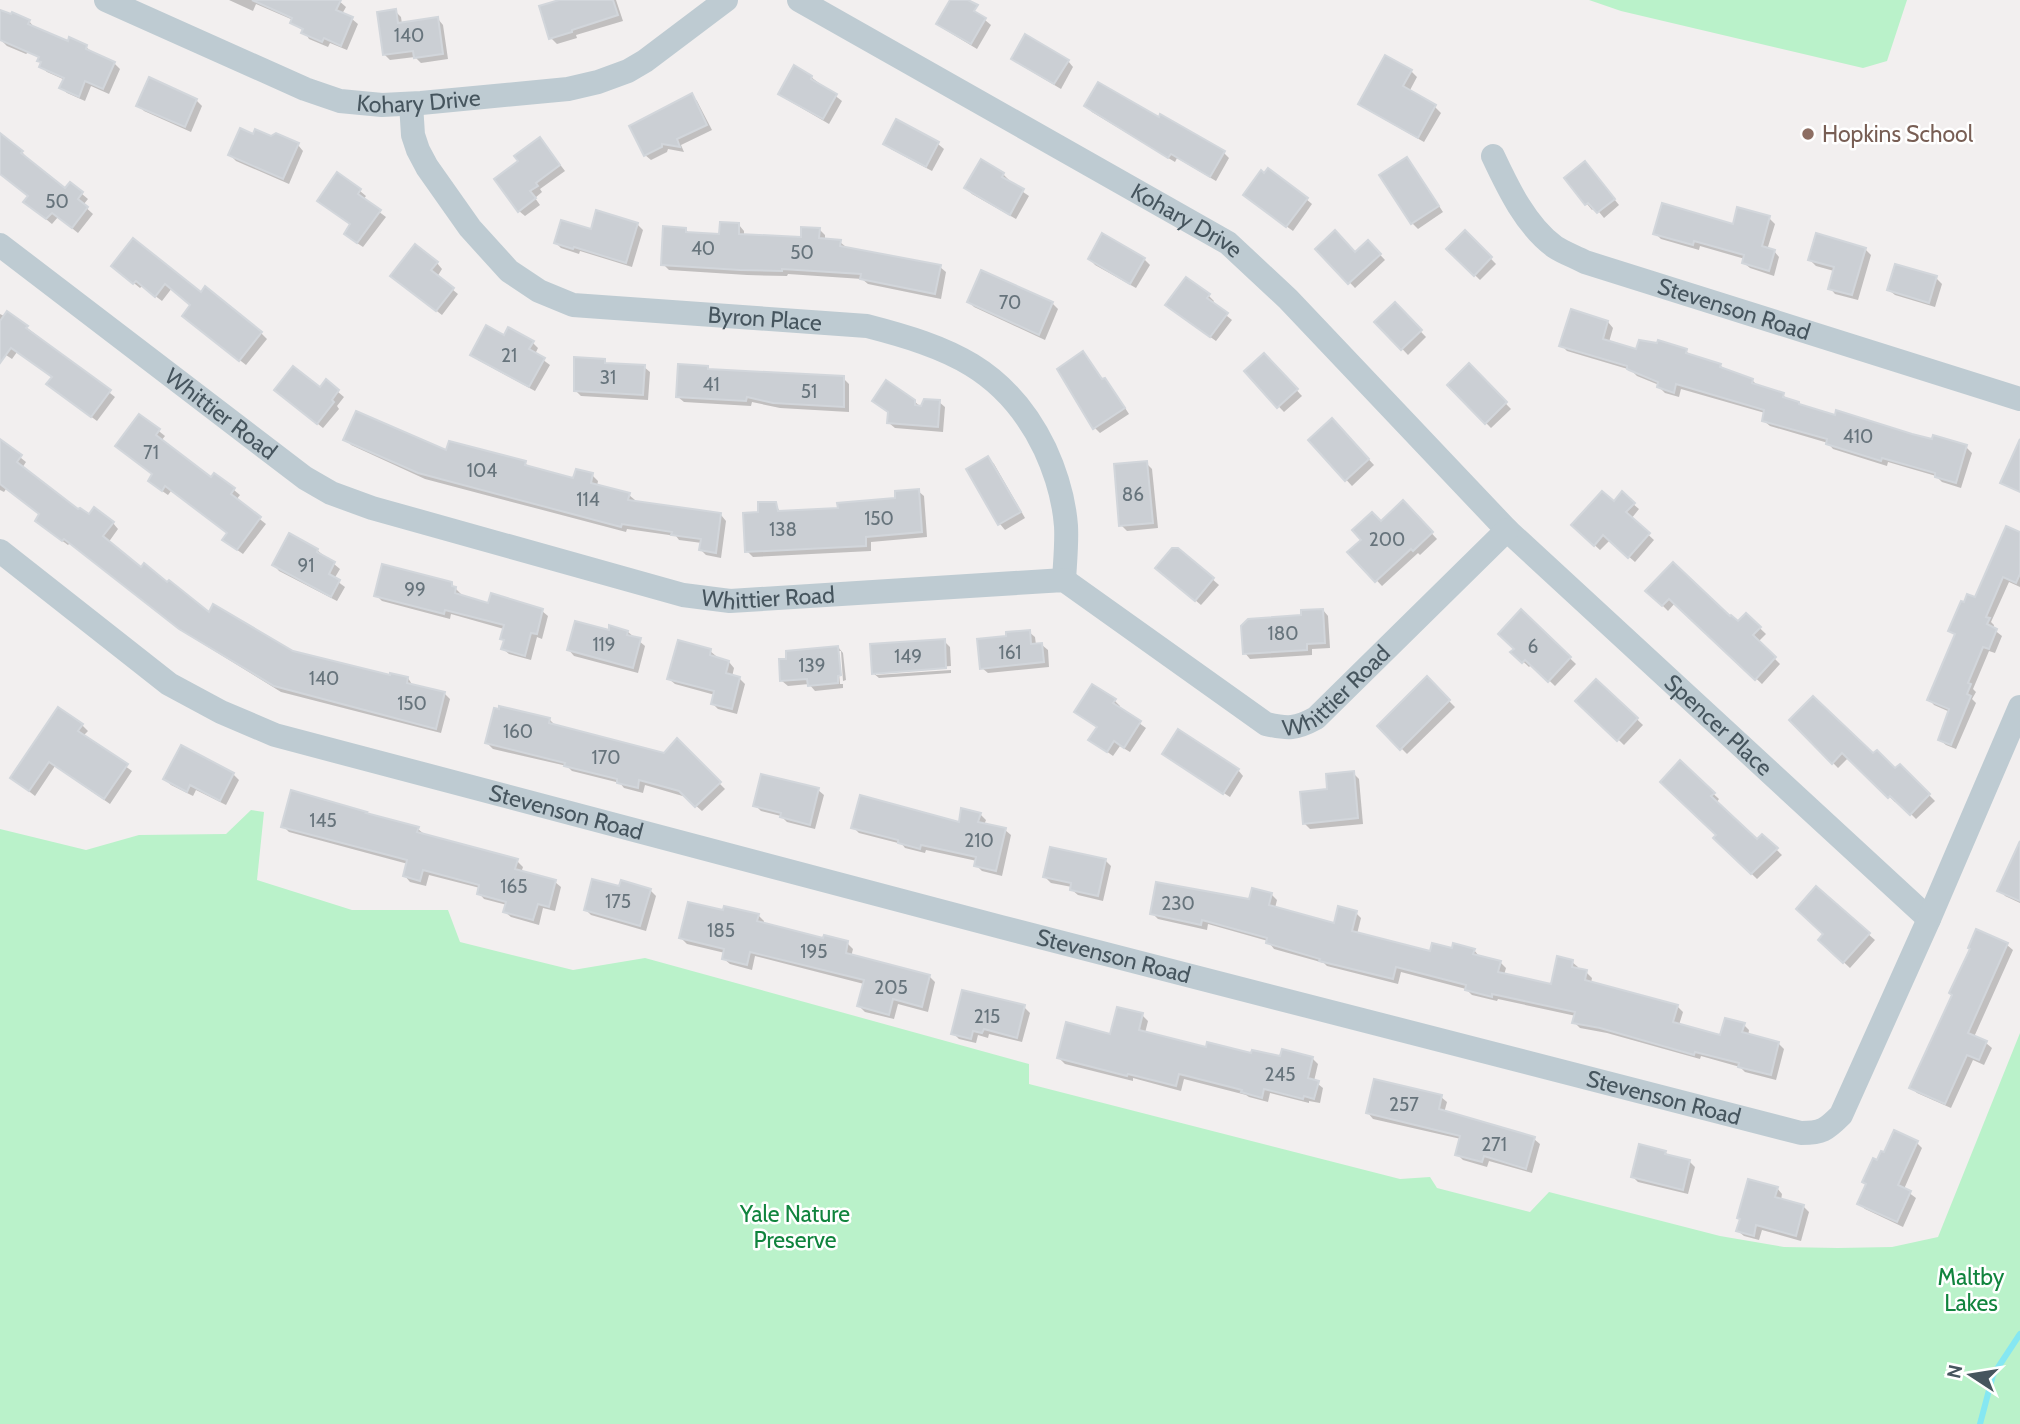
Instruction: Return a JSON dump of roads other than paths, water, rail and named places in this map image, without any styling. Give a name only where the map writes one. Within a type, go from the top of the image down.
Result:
[{"type":"street","name":"Kohary Drive","points":[[106,0],[305,89],[340,101],[359,104],[411,104],[568,89],[598,82],[628,71],[645,61],[726,0]]},
{"type":"street","name":"Kohary Drive","points":[[799,0],[1227,243],[1288,299],[1507,530]]},
{"type":"street","name":"Byron Place","points":[[411,104],[415,143],[427,167],[470,228],[509,271],[539,291],[573,305],[867,326],[937,347],[988,374],[1031,420],[1056,471],[1066,526],[1064,580]]},
{"type":"street","name":"Stevenson Road","points":[[1493,156],[1509,190],[1533,225],[1555,247],[1585,262],[2020,399]]},
{"type":"street","name":"Whittier Road","points":[[0,245],[305,478],[331,493],[372,508],[683,595],[730,601],[1064,580],[1266,724],[1287,729],[1316,718],[1507,530]]},
{"type":"street","name":"Spencer Place","points":[[1507,530],[1929,919]]},
{"type":"street","name":"Stevenson Road","points":[[0,551],[169,684],[221,712],[275,735],[974,920],[1801,1133],[1818,1133],[1841,1115],[2020,707]]},
{"type":"waterway","points":[[1980,1424],[1993,1375],[2020,1334]]},
{"type":"place","name":"Hopkins School","points":[[1808,134]]},
{"type":"park label","name":"Yale Nature Preserve","points":[[795,1227]]},
{"type":"park label","name":"Maltby Lakes","points":[[1971,1290]]}]
